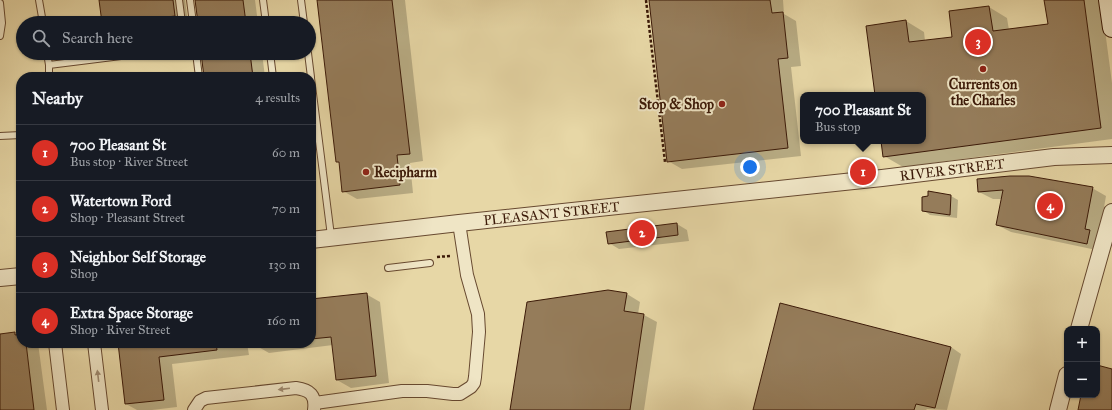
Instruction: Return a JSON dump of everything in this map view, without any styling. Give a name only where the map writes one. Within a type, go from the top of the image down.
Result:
[{"type":"main road","points":[[1108,0],[1112,28]]},
{"type":"street","name":"RIVER STREET","points":[[792,188],[1054,157],[1112,155]]},
{"type":"street","name":"PLEASANT STREET","points":[[316,240],[792,188]]},
{"type":"street","points":[[1080,326],[1112,212]]},
{"type":"street","points":[[194,410],[196,405],[206,398],[296,388],[304,389],[310,392],[314,397],[315,406],[402,391],[427,391],[460,394],[471,387],[474,383],[479,322],[466,269],[459,223]]},
{"type":"street","points":[[0,278],[16,276]]},
{"type":"street","points":[[56,348],[63,410]]},
{"type":"street","points":[[95,348],[102,410]]},
{"type":"street","points":[[1058,410],[1064,387]]},
{"type":"lane","points":[[39,0],[42,16]]},
{"type":"lane","points":[[179,0],[181,16]]},
{"type":"lane","points":[[190,0],[192,16]]},
{"type":"lane","points":[[263,0],[265,16]]},
{"type":"lane","points":[[301,0],[303,16]]},
{"type":"lane","points":[[0,3],[2,23],[0,36]]},
{"type":"lane","points":[[48,60],[49,72]]},
{"type":"lane","points":[[49,65],[89,60]]},
{"type":"lane","points":[[197,60],[198,72]]},
{"type":"lane","points":[[271,60],[272,72]]},
{"type":"lane","points":[[309,60],[310,72]]},
{"type":"lane","points":[[316,117],[331,238]]},
{"type":"lane","points":[[0,136],[16,135]]},
{"type":"lane","points":[[388,268],[430,263]]},
{"type":"path","points":[[646,0],[665,162]]},
{"type":"building","points":[[99,0],[173,0],[175,16],[101,16]]},
{"type":"building","points":[[195,0],[243,0],[245,16],[197,16]]},
{"type":"building","points":[[317,0],[392,0],[410,154],[397,155],[400,185],[342,192],[339,162],[336,162]]},
{"type":"building","name":"Stop & Shop","points":[[649,0],[770,0],[772,13],[783,12],[788,58],[778,59],[788,148],[667,162]]},
{"type":"building","name":"Currents on the Charles","points":[[1044,0],[1084,0],[1101,128],[883,157],[881,144],[926,144],[926,92],[875,92],[866,26],[906,20],[909,42],[952,37],[949,11],[989,6],[993,31],[1048,24]]},
{"type":"building","points":[[202,60],[251,60],[252,72],[203,72]]},
{"type":"building","points":[[1029,176],[1093,187],[1085,229],[1090,230],[1087,244],[996,225],[1003,190],[978,192],[977,179]]},
{"type":"building","points":[[928,191],[951,195],[950,215],[922,211],[922,197],[928,196]]},
{"type":"building","points":[[677,223],[678,235],[608,244],[606,232]]},
{"type":"building","points":[[608,290],[627,293],[624,311],[644,314],[630,410],[510,410],[527,302]]},
{"type":"building","points":[[367,293],[376,376],[336,380],[331,337],[316,338],[316,298]]},
{"type":"building","points":[[780,303],[951,347],[935,408],[916,404],[914,410],[753,410]]},
{"type":"building","points":[[15,332],[16,348],[27,348],[34,410],[0,410],[0,334]]},
{"type":"building","points":[[119,348],[217,348],[217,350],[159,357],[164,400],[125,404]]},
{"type":"building","points":[[1100,366],[1112,369],[1112,410],[1078,410],[1080,398],[1100,398]]},
{"type":"place","name":"Neighbor Self Storage","points":[[978,42]]},
{"type":"place","name":"Currents on the Charles","points":[[983,69]]},
{"type":"place","name":"Stop & Shop","points":[[722,104]]},
{"type":"place","name":"Recipharm","points":[[366,172]]},
{"type":"place","name":"700 Pleasant St","points":[[863,172]]},
{"type":"place","name":"Extra Space Storage","points":[[1050,206]]},
{"type":"place","name":"Watertown Ford","points":[[642,233]]}]
